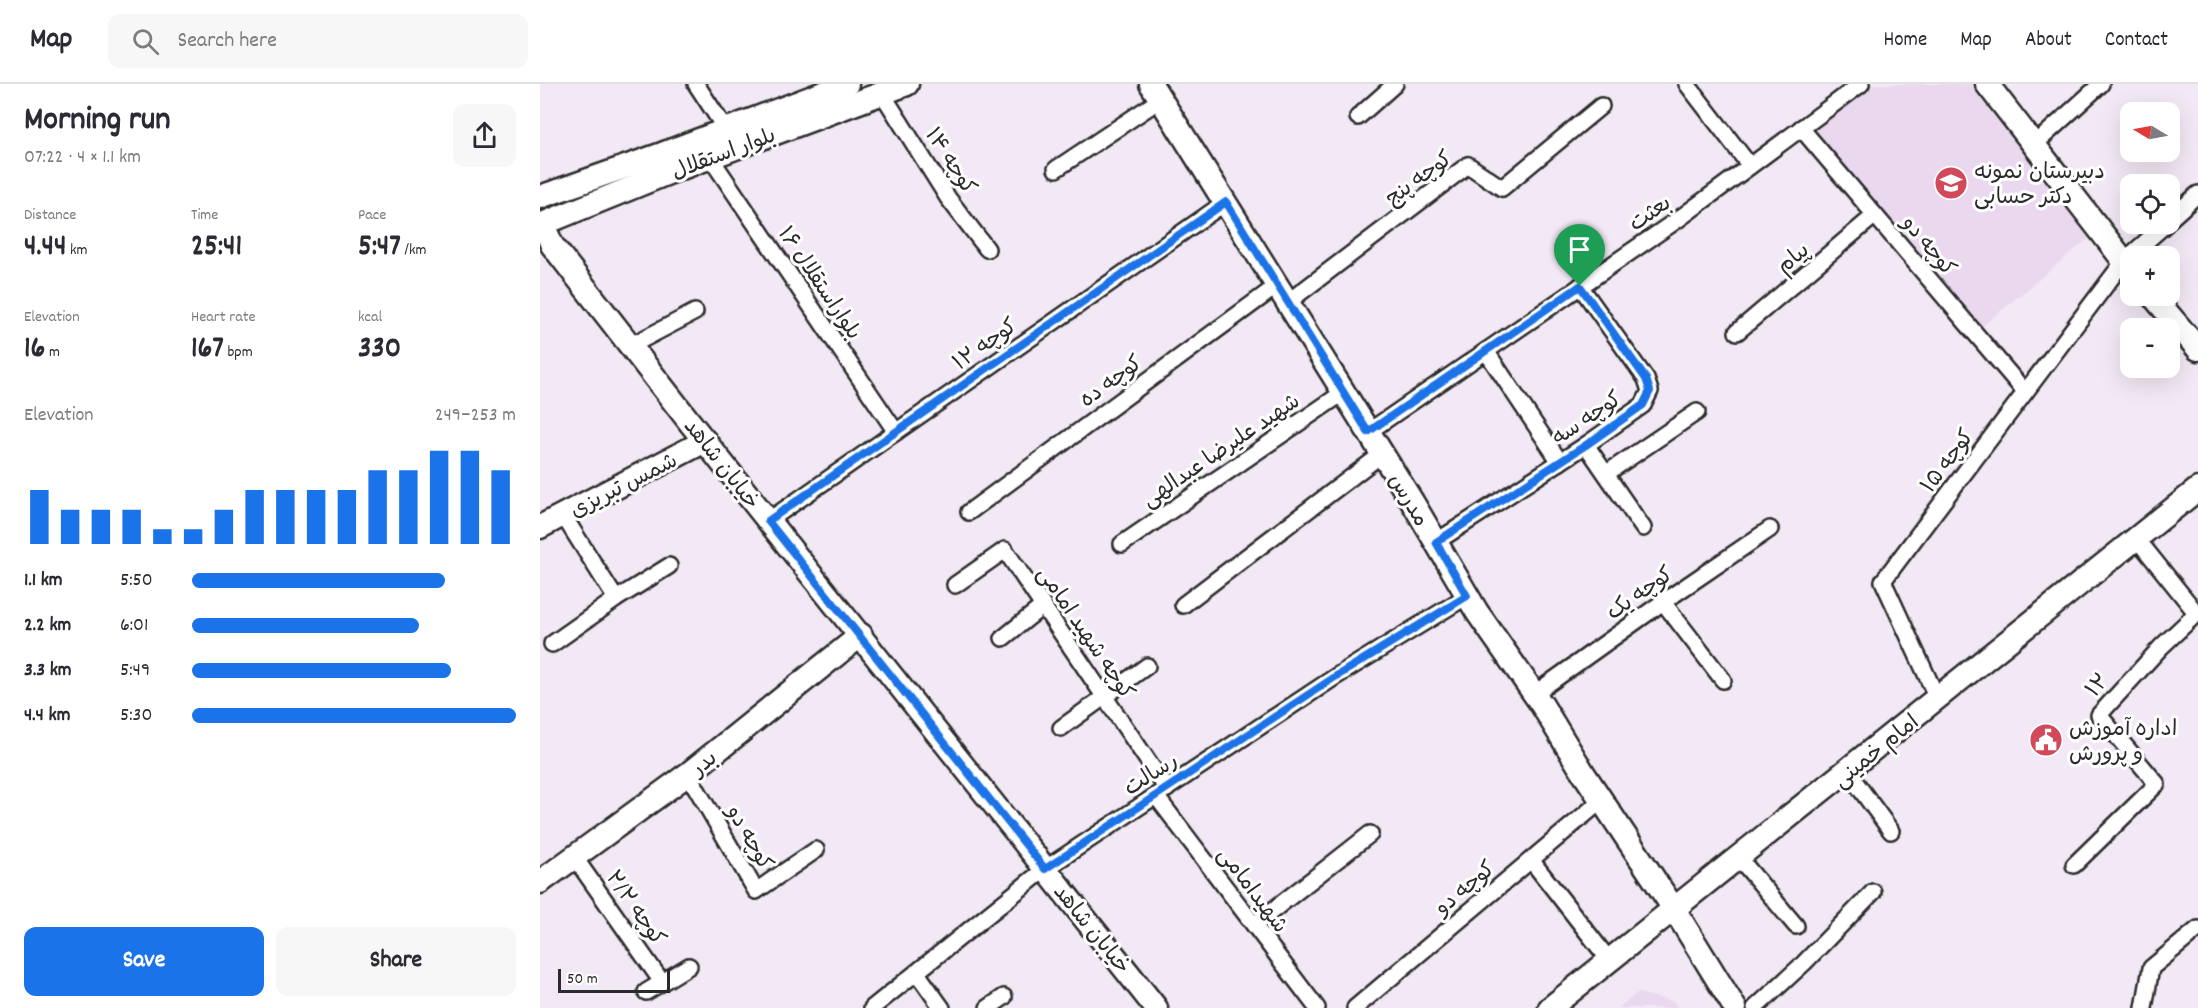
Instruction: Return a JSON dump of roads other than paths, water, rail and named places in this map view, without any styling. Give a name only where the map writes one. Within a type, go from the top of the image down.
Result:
[{"type":"street","points":[[696,84],[726,130]]},
{"type":"street","name":"بلوار استقلال","points":[[540,197],[847,84]]},
{"type":"street","name":"بلوار استقلال","points":[[541,224],[710,157],[907,84]]},
{"type":"street","points":[[1358,117],[1395,84]]},
{"type":"street","points":[[1687,84],[1750,166]]},
{"type":"street","points":[[1987,84],[2120,256]]},
{"type":"street","points":[[2033,146],[2101,84]]},
{"type":"street","name":"بعثت","points":[[1368,432],[1680,218],[1856,85]]},
{"type":"street","points":[[1056,169],[1156,91]]},
{"type":"street","name":"مدرس","points":[[1156,91],[1344,392],[1467,596],[1534,694],[1674,909],[1735,1008]]},
{"type":"street","name":"کوچه ۱۴","points":[[882,93],[948,198],[987,249]]},
{"type":"street","name":"کوچه پنج","points":[[1283,294],[1468,165],[1502,188],[1601,106]]},
{"type":"street","name":"کوچه دو","points":[[1801,128],[2025,392]]},
{"type":"street","name":"بلواراستقلال ۱۶","points":[[710,157],[896,432]]},
{"type":"street","points":[[2180,210],[2198,194]]},
{"type":"street","name":"کوچه ۱۲","points":[[768,521],[1226,202]]},
{"type":"street","name":"پیام","points":[[1737,332],[1875,215]]},
{"type":"street","name":"خیابان شاهد","points":[[541,224],[552,246],[630,346],[1156,1008]]},
{"type":"street","points":[[2145,246],[2156,234]]},
{"type":"street","name":"کوچه ۱۵","points":[[1938,700],[1883,581],[2025,392],[2120,274]]},
{"type":"street","name":"کوچه سه","points":[[1436,542],[1586,445],[1643,405],[1650,391],[1646,379],[1580,286]]},
{"type":"street","name":"کوچه ده","points":[[969,512],[1283,294]]},
{"type":"street","points":[[2161,306],[2198,349]]},
{"type":"street","points":[[630,346],[695,312]]},
{"type":"street","points":[[1486,351],[1560,462]]},
{"type":"street","name":"شهید علیرضا عبدالهی","points":[[1122,544],[1344,392]]},
{"type":"street","points":[[1607,473],[1697,412]]},
{"type":"street","name":"شمس تبریزی","points":[[540,527],[705,441]]},
{"type":"street","points":[[1586,445],[1643,528]]},
{"type":"street","points":[[1183,605],[1382,454]]},
{"type":"street","name":"امام خمینی","points":[[1556,1006],[1609,960],[1848,772],[2198,489]]},
{"type":"street","points":[[563,515],[616,599]]},
{"type":"street","name":"کوچه یک","points":[[1534,694],[1770,529]]},
{"type":"street","points":[[2137,539],[2197,614]]},
{"type":"street","name":"کوچه شهید امامی","points":[[955,585],[1005,550],[1105,698],[1161,793]]},
{"type":"street","points":[[552,644],[616,599],[669,566]]},
{"type":"street","name":"رسالت","points":[[872,1008],[1045,869],[1335,677],[1467,596]]},
{"type":"street","points":[[1663,602],[1723,680]]},
{"type":"street","points":[[1003,638],[1043,606]]},
{"type":"street","name":"۱۲","points":[[2074,865],[2157,784],[2099,715],[2153,655],[2197,614]]},
{"type":"street","name":"بدر","points":[[540,882],[688,774],[861,636]]},
{"type":"street","points":[[1061,728],[1148,666]]},
{"type":"street","points":[[1848,772],[1892,831]]},
{"type":"street","name":"کوچه دو","points":[[688,774],[756,891],[816,850]]},
{"type":"street","name":"شهیدامامی","points":[[1161,793],[1254,925],[1317,1008]]},
{"type":"street","name":"کوچه دو","points":[[1354,1008],[1602,800]]},
{"type":"street","points":[[1254,925],[1370,834]]},
{"type":"street","name":"کوچه ۲/۲","points":[[575,858],[662,982]]},
{"type":"street","points":[[1739,858],[1796,926]]},
{"type":"street","points":[[1531,860],[1609,960]]},
{"type":"street","points":[[1755,1008],[1804,963],[1873,891]]},
{"type":"street","points":[[2144,1008],[2151,968],[2195,937]]},
{"type":"street","points":[[646,993],[688,966]]},
{"type":"street","points":[[917,973],[942,1008]]},
{"type":"street","points":[[988,1008],[1004,997]]},
{"type":"place","name":"دبیرستان نمونه دکتر حسابی","points":[[1951,183]]},
{"type":"place","name":"اداره آموزش و پرورش","points":[[2046,740]]}]
